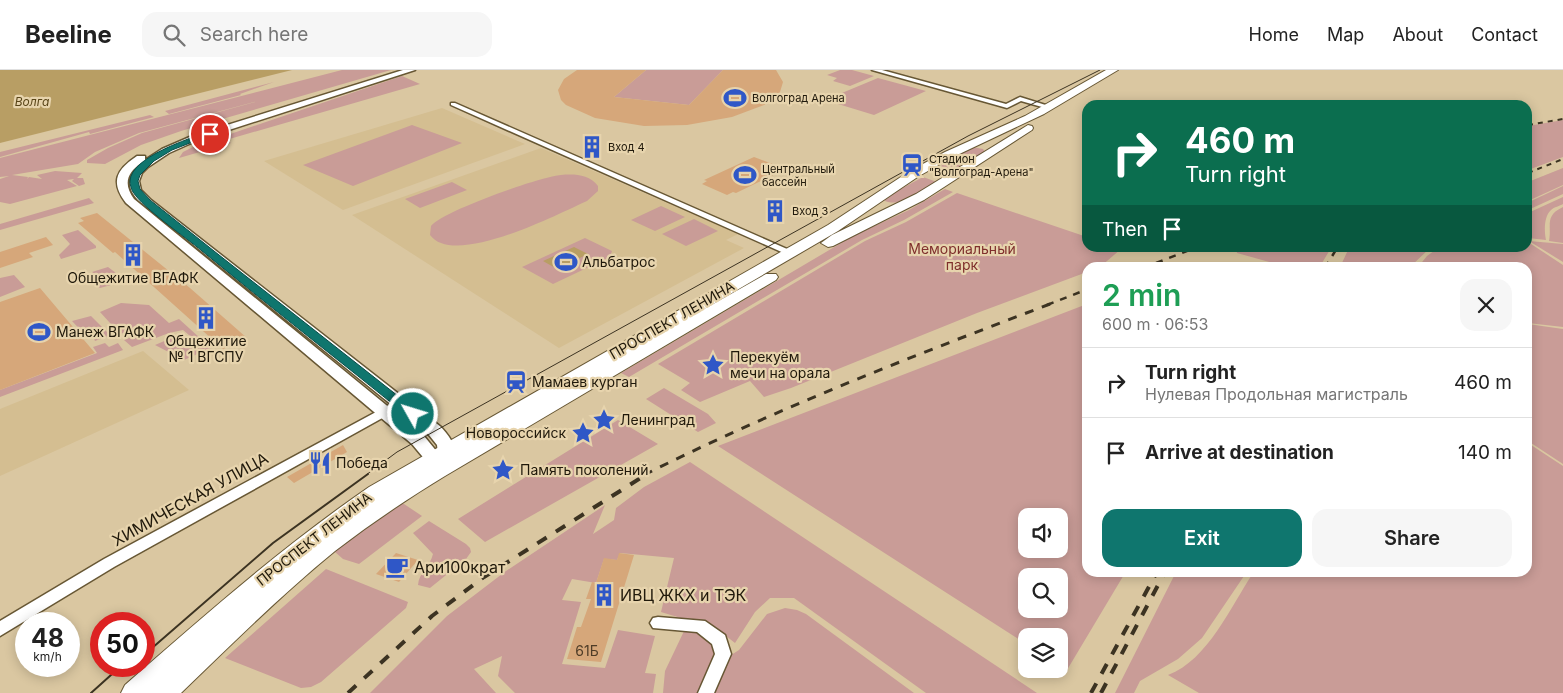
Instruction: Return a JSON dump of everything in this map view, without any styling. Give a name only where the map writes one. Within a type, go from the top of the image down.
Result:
[{"type":"main road","points":[[403,70],[160,147],[138,159],[129,167],[122,177],[120,184],[123,194],[173,238],[440,459]]},
{"type":"main road","points":[[411,70],[195,138],[151,159],[136,174],[134,181],[136,190],[147,202],[439,435],[440,459]]},
{"type":"main road","name":"ПРОСПЕКТ ЛЕНИНА","points":[[163,693],[264,598],[440,459],[789,252],[833,228],[874,198],[966,146],[1049,107],[1113,70]]},
{"type":"main road","name":"ПРОСПЕКТ ЛЕНИНА","points":[[134,693],[294,552],[376,492],[440,459],[847,232],[901,207],[959,174],[1028,127],[1124,70]]},
{"type":"main road","points":[[966,146],[985,147],[991,153]]},
{"type":"main road","points":[[874,198],[881,206],[901,207]]},
{"type":"main road","points":[[173,238],[174,234],[178,232],[187,233]]},
{"type":"street","points":[[875,70],[1007,106],[1020,99],[1049,107]]},
{"type":"street","points":[[453,104],[789,252]]},
{"type":"street","name":"ХИМИЧЕСКАЯ УЛИЦА","points":[[0,629],[109,563],[400,403]]},
{"type":"street","points":[[658,623],[700,626],[719,640],[723,654],[706,693]]},
{"type":"shaded area","points":[[442,108],[525,144],[343,210],[264,161]]},
{"type":"shaded area","points":[[541,148],[738,234],[726,240],[744,248],[559,348],[352,215]]},
{"type":"shaded area","points":[[143,351],[189,390],[0,476],[0,409]]},
{"type":"green space","points":[[342,70],[391,70],[181,131],[141,145],[105,164],[87,163],[87,160],[108,148],[142,133],[262,100],[139,133],[95,152],[78,164],[12,175],[28,177],[27,179],[29,177],[42,179],[37,175],[55,171],[82,173],[77,178],[83,178],[85,184],[79,186],[72,181],[74,179],[67,180],[77,186],[10,204],[0,202],[0,179],[9,176],[0,177],[0,158]]},
{"type":"green space","points":[[646,70],[723,70],[689,105],[614,97]]},
{"type":"green space","points":[[840,70],[852,70],[874,76],[850,86],[833,81],[837,78],[827,75]]},
{"type":"green space","points":[[402,76],[420,84],[226,140],[231,143],[179,158],[183,152],[195,146]]},
{"type":"green space","points":[[878,78],[926,91],[874,115],[825,100]]},
{"type":"green space","points":[[274,82],[241,95],[169,114],[165,111]]},
{"type":"green space","points":[[150,115],[154,117],[90,134],[89,132],[0,157],[0,152]]},
{"type":"green space","points":[[1563,120],[1563,157],[1532,169],[1532,125]]},
{"type":"green space","points":[[412,125],[462,143],[353,186],[303,165]]},
{"type":"green space","points":[[972,147],[983,149],[985,152],[955,171],[941,166]]},
{"type":"green space","points":[[1563,168],[1563,185],[1532,199],[1532,180]]},
{"type":"green space","points":[[561,175],[586,177],[598,186],[598,191],[587,201],[554,216],[507,235],[483,242],[461,245],[442,244],[430,235],[431,226],[453,212],[513,188]]},
{"type":"green space","points":[[923,177],[937,182],[905,200],[892,203],[885,201],[884,198]]},
{"type":"green space","points":[[452,182],[467,190],[420,208],[405,199]]},
{"type":"green space","points":[[1563,186],[1563,194],[1532,208],[1532,201]]},
{"type":"green space","points":[[945,189],[953,192],[904,220],[862,240],[629,377],[621,373],[853,236],[909,210]]},
{"type":"green space","name":"Мемориальный парк","points":[[957,193],[1082,235],[1082,252],[1118,252],[1106,262],[1082,262],[1082,274],[764,397],[750,381],[700,402],[681,390],[690,383],[658,364],[865,241],[906,222]]},
{"type":"green space","points":[[1563,197],[1563,204],[1552,209],[1547,216],[1546,240],[1532,238],[1532,211]]},
{"type":"green space","points":[[89,198],[94,203],[0,230],[0,224]]},
{"type":"green space","points":[[661,206],[685,217],[655,231],[631,220]]},
{"type":"green space","points":[[1563,207],[1563,243],[1549,241],[1551,217],[1557,210]]},
{"type":"green space","points":[[694,219],[718,231],[686,246],[662,234]]},
{"type":"green space","points":[[78,230],[96,248],[61,259],[59,255],[70,244],[62,235]]},
{"type":"green space","name":"Альбатрос","points":[[585,238],[612,251],[610,257],[553,284],[522,267]]},
{"type":"green space","points":[[1532,241],[1563,244],[1563,262],[1532,243]]},
{"type":"green space","points":[[1532,245],[1563,265],[1563,327],[1532,323],[1532,262],[1422,262],[1432,252],[1532,252]]},
{"type":"green space","points":[[1329,252],[1323,262],[1269,262],[1237,253]]},
{"type":"green space","points":[[1347,252],[1426,252],[1415,262],[1342,262]]},
{"type":"green space","points":[[108,267],[124,279],[122,282],[100,288],[97,286],[102,283],[92,272]]},
{"type":"green space","points":[[14,275],[25,287],[0,297],[0,278]]},
{"type":"green space","points":[[121,303],[149,305],[169,323],[179,319],[211,348],[184,360],[155,345],[176,336],[186,344],[195,340],[183,330],[169,333],[132,347],[124,340],[149,330],[143,326],[120,334],[100,312]]},
{"type":"green space","points":[[1082,306],[1082,577],[1123,577],[1068,668],[1068,628],[1018,628],[1018,639],[718,446]]},
{"type":"green space","points":[[91,316],[110,335],[95,341],[93,337],[89,339],[72,321]]},
{"type":"green space","points":[[1532,325],[1563,329],[1563,464],[1532,444]]},
{"type":"green space","points":[[105,343],[109,347],[118,343],[123,350],[0,397],[0,390],[97,353],[93,347]]},
{"type":"green space","points":[[664,388],[708,414],[716,423],[698,432],[646,399]]},
{"type":"green space","points":[[618,420],[658,444],[485,542],[458,519]]},
{"type":"green space","points":[[1532,446],[1563,466],[1563,693],[1199,693],[1168,675],[1182,668],[1207,645],[1251,577],[1532,577]]},
{"type":"green space","points":[[690,462],[1037,693],[926,693],[794,598],[770,598],[755,612],[735,643],[717,629],[661,612],[674,558],[620,553],[617,560],[604,559],[596,583],[572,579],[562,600],[581,602],[562,664],[605,668],[618,630],[655,636],[645,673],[656,674],[653,693],[515,693],[498,676],[502,656],[474,669],[496,693],[370,693],[447,616],[506,571],[605,505],[593,534],[614,520],[616,508],[644,487]]},
{"type":"green space","points":[[397,504],[404,504],[422,516],[359,564],[343,559],[335,552],[339,546]]},
{"type":"green space","points":[[429,521],[466,544],[471,552],[466,559],[430,588],[418,585],[420,577],[433,554],[413,533]]},
{"type":"green space","points":[[326,569],[408,602],[406,608],[321,682],[311,687],[301,688],[225,658]]},
{"type":"green space","points":[[1173,577],[1243,577],[1202,638],[1178,659],[1140,681],[1134,693],[1115,693]]},
{"type":"green space","points":[[785,608],[806,614],[914,693],[710,693],[728,657],[739,650],[767,614]]},
{"type":"green space","points":[[685,629],[696,631],[712,642],[716,656],[700,693],[663,693],[665,671]]},
{"type":"water","name":"Волга","points":[[0,70],[292,70],[0,143]]},
{"type":"water","name":"Альбатрос","points":[[574,247],[588,254],[557,269],[543,261]]},
{"type":"building","name":"Волгоград Арена","points":[[577,70],[646,70],[614,97],[689,105],[723,70],[776,70],[783,82],[780,92],[775,98],[764,105],[732,117],[687,125],[644,126],[595,118],[566,105],[561,100],[558,90],[564,79]]},
{"type":"building","name":"Центральный бассейн","points":[[754,157],[786,169],[736,193],[733,192],[727,195],[702,184],[707,181],[704,180]]},
{"type":"building","points":[[97,213],[190,288],[247,338],[223,349],[115,252],[113,253],[78,223],[84,221],[80,218]]},
{"type":"building","points":[[46,237],[53,245],[29,253],[33,257],[0,268],[0,252]]},
{"type":"building","name":"Манеж ВГАФК","points":[[40,288],[95,353],[0,390],[0,302]]},
{"type":"building","name":"Победа","points":[[343,445],[347,452],[294,483],[287,477]]},
{"type":"building","name":"Ари100крат","points":[[396,553],[418,560],[399,582],[376,574]]},
{"type":"building","name":"ИВЦ ЖКХ и ТЭК","points":[[619,553],[634,555],[601,662],[567,659],[577,627],[581,627],[591,599],[586,599],[592,582],[596,583],[604,558],[617,560]]},
{"type":"tram line","points":[[366,475],[397,452],[968,136],[1100,70]]},
{"type":"tram line","points":[[155,645],[273,543],[368,474]]},
{"type":"tram line","points":[[91,693],[109,677]]},
{"type":"railway","points":[[1532,124],[1563,119]]},
{"type":"railway","points":[[1532,171],[1563,159]]},
{"type":"railway","points":[[1159,262],[1185,252]]},
{"type":"railway","points":[[1329,262],[1335,252]]},
{"type":"railway","points":[[1047,305],[1082,291]]},
{"type":"railway","points":[[644,475],[794,406],[1050,304]]},
{"type":"railway","points":[[348,693],[432,616],[484,577],[647,474]]},
{"type":"railway","points":[[1091,693],[1154,577]]},
{"type":"railway","points":[[1101,693],[1162,577]]},
{"type":"place","name":"Волгоград Арена","points":[[735,98]]},
{"type":"place","name":"Вход 4","points":[[592,147]]},
{"type":"place","name":"Стадион \"Волгоград-Арена\"","points":[[912,165]]},
{"type":"place","name":"Центральный бассейн","points":[[745,175]]},
{"type":"place","name":"Вход 3","points":[[775,211]]},
{"type":"place","name":"Общежитие ВГАФК","points":[[133,255]]},
{"type":"place","name":"Альбатрос","points":[[566,262]]},
{"type":"place","name":"Общежитие № 1 ВГСПУ","points":[[206,318]]},
{"type":"place","name":"Манеж ВГАФК","points":[[39,332]]},
{"type":"place","name":"Перекуём мечи на орала","points":[[713,365]]},
{"type":"place","name":"Мамаев курган","points":[[516,382]]},
{"type":"place","name":"Ленинград","points":[[604,420]]},
{"type":"place","name":"Новороссийск","points":[[583,433]]},
{"type":"place","name":"Победа","points":[[320,463]]},
{"type":"place","name":"Память поколений","points":[[503,470]]},
{"type":"place","name":"Ари100крат","points":[[397,567]]},
{"type":"place","name":"ИВЦ ЖКХ и ТЭК","points":[[604,595]]},
{"type":"route","points":[[210,134],[169,149],[151,159],[136,174],[134,181],[136,190],[147,202],[413,414]]}]
